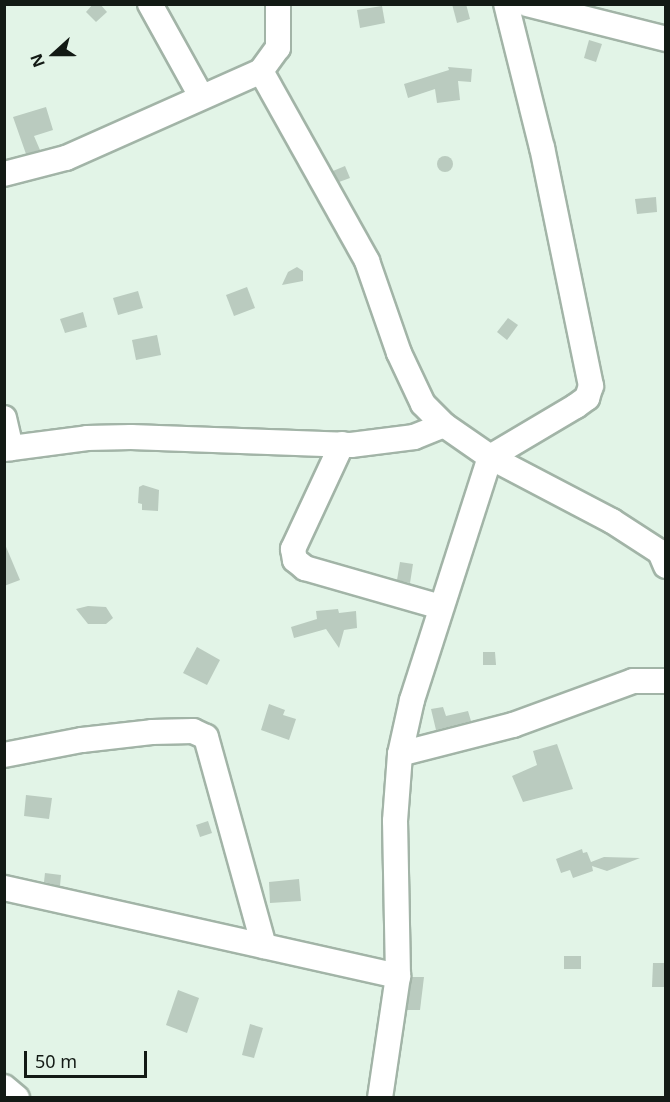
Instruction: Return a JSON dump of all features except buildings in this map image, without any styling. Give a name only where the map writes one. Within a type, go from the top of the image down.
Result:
[{"type":"street","points":[[150,4],[201,96]]},
{"type":"street","points":[[4,174],[66,158],[261,70],[278,48],[279,4]]},
{"type":"street","points":[[381,1098],[398,976],[395,821],[400,754],[441,607],[490,457],[576,406],[587,398],[591,386],[542,148],[506,4]]},
{"type":"street","points":[[527,4],[666,39]]},
{"type":"street","points":[[261,70],[367,261],[399,354],[423,404],[444,425],[490,457],[612,521],[664,557]]},
{"type":"street","points":[[4,418],[8,449],[87,438],[130,437],[342,444],[414,437],[444,425]]},
{"type":"street","points":[[342,444],[293,549],[295,560],[305,568],[441,607]]},
{"type":"street","points":[[400,754],[513,724],[633,681],[666,681]]},
{"type":"street","points":[[4,755],[70,741],[152,732],[193,731],[206,737],[264,946]]},
{"type":"street","points":[[4,888],[398,976]]},
{"type":"street","points":[[4,1087],[17,1098]]}]
